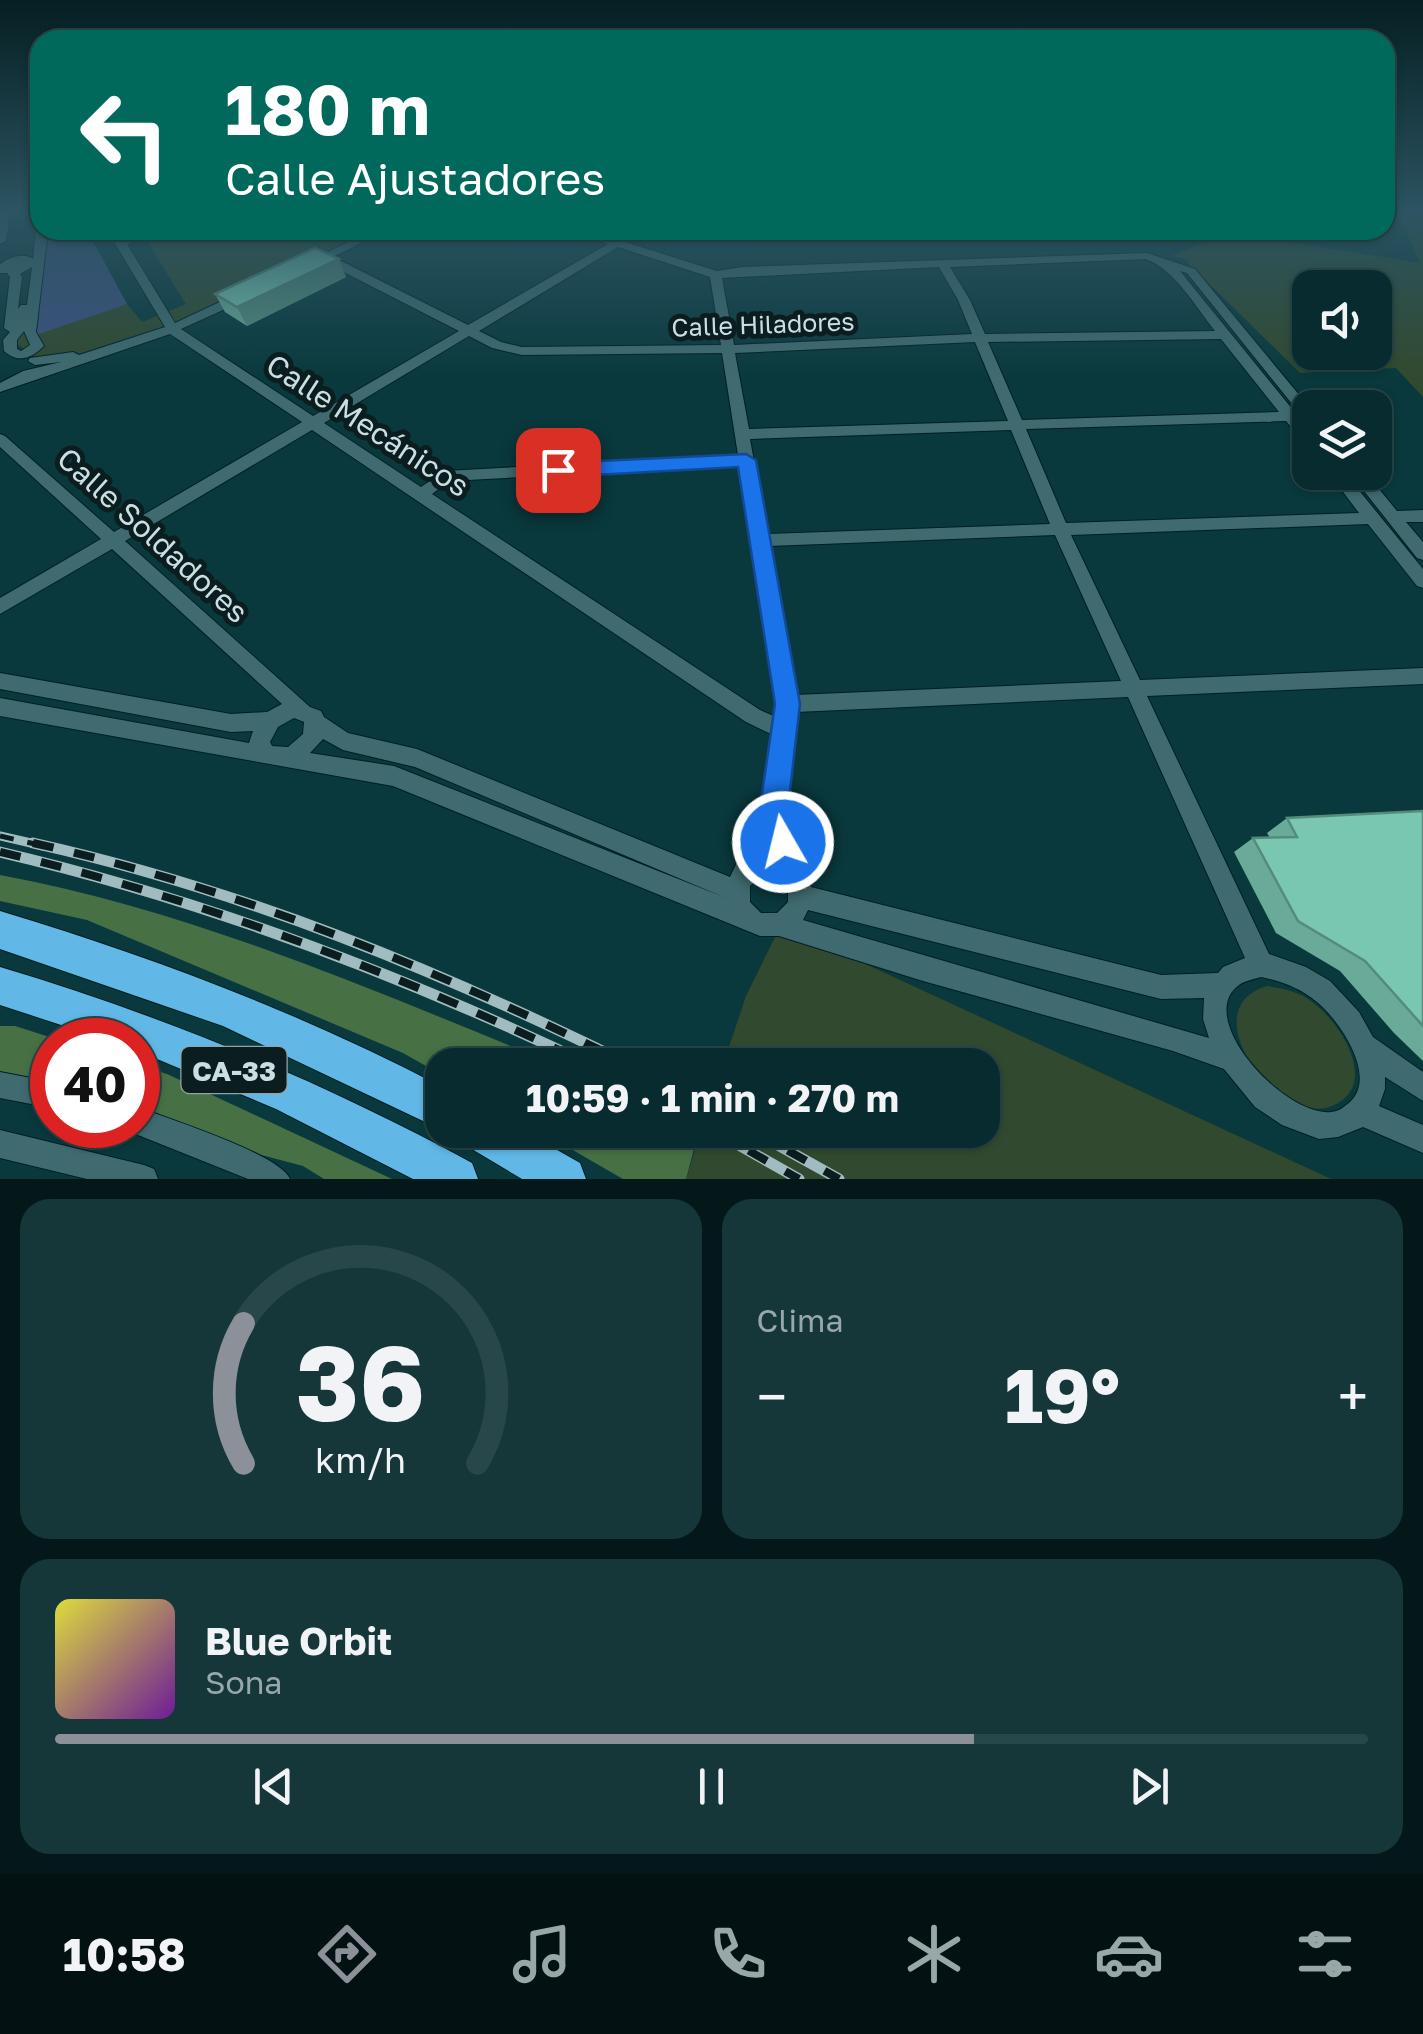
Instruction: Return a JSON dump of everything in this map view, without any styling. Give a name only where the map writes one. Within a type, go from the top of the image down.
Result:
[{"type":"highway","name":"CA-33","points":[[0,930],[157,980],[226,1008],[425,1102]]},
{"type":"highway","name":"CA-33","points":[[0,986],[119,1024],[212,1060],[402,1148],[456,1179]]},
{"type":"highway","points":[[511,1148],[564,1179]]},
{"type":"street","points":[[0,344],[10,329],[16,277],[12,272],[20,268]]},
{"type":"street","points":[[19,380],[29,374],[25,357],[9,346],[23,320],[29,268]]},
{"type":"street","points":[[25,357],[38,346],[30,332],[38,268]]},
{"type":"street","points":[[136,268],[172,329]]},
{"type":"street","name":"Calle Hiladores","points":[[346,268],[496,345],[538,352],[730,349],[980,338],[1226,335]]},
{"type":"street","points":[[0,608],[576,268]]},
{"type":"street","points":[[693,268],[716,275],[817,268]]},
{"type":"street","points":[[945,268],[980,338],[1061,530],[1260,965]]},
{"type":"street","points":[[1169,268],[1292,418]]},
{"type":"street","points":[[1184,268],[1191,271],[1292,395]]},
{"type":"street","points":[[716,275],[787,704],[774,808],[742,880],[742,910],[749,918]]},
{"type":"street","points":[[0,388],[172,329],[259,288]]},
{"type":"street","name":"Calle Mecánicos","points":[[172,329],[753,716],[786,731]]},
{"type":"street","points":[[0,357],[94,354]]},
{"type":"street","points":[[742,434],[1290,416]]},
{"type":"street","name":"Calle Soldadores","points":[[0,439],[264,677],[274,681],[342,742],[418,758],[742,880]]},
{"type":"street","points":[[423,493],[445,476],[746,460]]},
{"type":"street","points":[[1349,490],[1423,581]]},
{"type":"street","points":[[1371,490],[1423,554]]},
{"type":"street","points":[[1393,517],[1423,516]]},
{"type":"street","points":[[759,540],[1372,518]]},
{"type":"street","points":[[787,704],[1423,676]]},
{"type":"street","points":[[264,677],[276,701],[260,744],[274,756]]},
{"type":"street","points":[[0,680],[231,723],[309,716],[308,745],[274,756]]},
{"type":"street","points":[[0,708],[394,776],[759,924],[780,924],[1229,1058]]},
{"type":"street","points":[[774,808],[796,885],[795,913],[780,924]]},
{"type":"street","points":[[742,880],[755,864],[775,862],[796,885],[1161,987],[1221,985]]},
{"type":"street","points":[[1365,1047],[1371,1082],[1362,1112],[1344,1123],[1322,1126],[1296,1120],[1258,1094],[1229,1058],[1218,1031],[1216,1006],[1221,985],[1231,974],[1260,965],[1284,968],[1308,980],[1332,998],[1365,1047],[1423,1088]]},
{"type":"street","points":[[0,1085],[30,1091]]},
{"type":"street","points":[[1362,1112],[1423,1139]]},
{"type":"street","points":[[160,1129],[276,1179]]},
{"type":"street","points":[[0,1144],[144,1179]]},
{"type":"green space","points":[[164,268],[301,268],[172,329],[94,354],[35,361],[32,347],[26,351],[15,342],[23,329],[31,343],[30,332],[127,304],[142,322],[186,304]]},
{"type":"green space","points":[[1193,268],[1423,268],[1423,397],[1392,368],[1392,270],[1292,270],[1292,365]]},
{"type":"green space","points":[[1297,370],[1358,370],[1300,373]]},
{"type":"green space","points":[[0,875],[143,909],[283,956],[515,1048],[425,1048],[425,1065],[87,920],[0,901]]},
{"type":"green space","points":[[781,925],[1331,1179],[686,1179],[695,1148],[1000,1148],[1000,1048],[729,1048],[746,996]]},
{"type":"green space","points":[[1267,986],[1311,1001],[1344,1038],[1355,1070],[1354,1084],[1346,1097],[1332,1106],[1311,1108],[1289,1100],[1268,1084],[1251,1063],[1240,1040],[1237,1018],[1245,999]]},
{"type":"green space","points":[[0,1026],[30,1031],[30,1094],[0,1086]]},
{"type":"green space","points":[[160,1072],[392,1179],[324,1179],[303,1166],[160,1128]]},
{"type":"green space","points":[[569,1148],[694,1148],[686,1179],[623,1179]]},
{"type":"water","points":[[42,268],[108,268],[127,304],[36,335]]},
{"type":"building","points":[[271,268],[320,268],[237,307],[215,294]]},
{"type":"building","points":[[1423,811],[1423,1026],[1365,961],[1298,921],[1253,838],[1297,837],[1287,818]]},
{"type":"railway","points":[[0,836],[44,846]]},
{"type":"railway","points":[[33,843],[188,884],[339,936],[596,1048]]},
{"type":"railway","points":[[0,852],[152,893],[301,942],[554,1048]]},
{"type":"railway","points":[[744,1148],[799,1179]]},
{"type":"railway","points":[[783,1148],[839,1179]]},
{"type":"route","points":[[558,470],[746,460],[787,704],[774,808],[783,842]]}]
